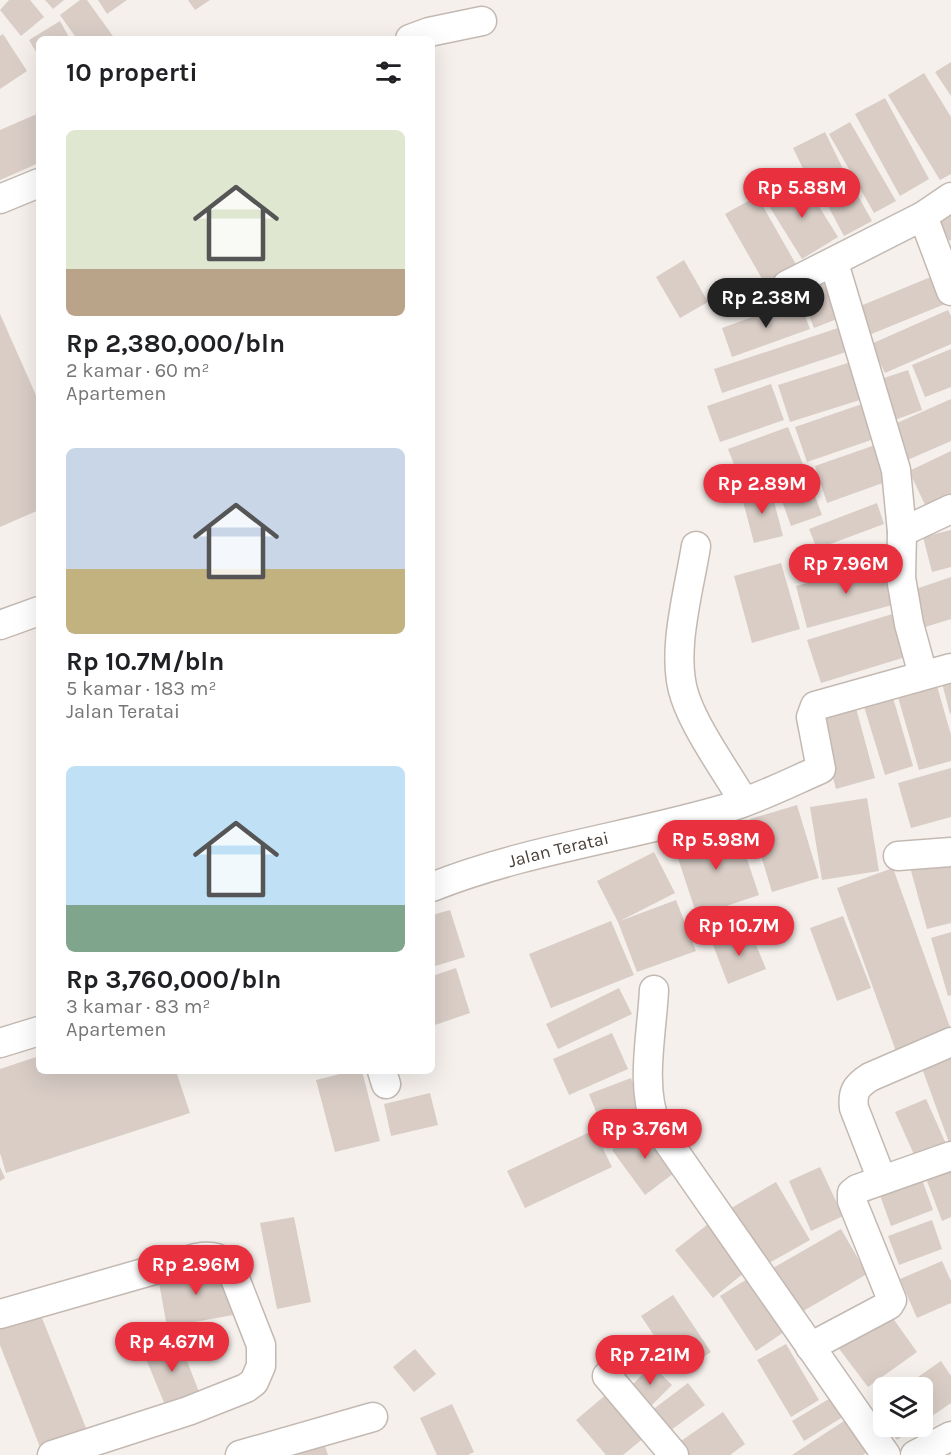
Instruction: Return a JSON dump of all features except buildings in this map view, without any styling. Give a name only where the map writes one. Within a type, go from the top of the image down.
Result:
[{"type":"street","points":[[418,36],[482,21]]},
{"type":"street","points":[[0,199],[36,184]]},
{"type":"street","points":[[787,285],[923,216],[951,197]]},
{"type":"street","points":[[923,216],[951,291]]},
{"type":"street","points":[[834,263],[896,470],[902,532],[901,578],[909,624],[923,675],[951,668]]},
{"type":"street","points":[[902,532],[951,509]]},
{"type":"street","points":[[696,546],[679,655],[681,681],[689,707],[744,802]]},
{"type":"street","points":[[0,625],[36,612]]},
{"type":"street","name":"Jalan Teratai","points":[[435,886],[547,853],[744,802],[821,769],[811,717],[815,706],[923,675]]},
{"type":"street","points":[[898,856],[951,852]]},
{"type":"street","points":[[654,990],[649,1085],[651,1107],[657,1125],[886,1455]]},
{"type":"street","points":[[0,1043],[36,1032]]},
{"type":"street","points":[[882,1180],[854,1108],[853,1095],[858,1085],[870,1077],[951,1042]]},
{"type":"street","points":[[810,1347],[891,1303],[891,1294],[852,1201],[854,1191],[951,1156]]},
{"type":"street","points":[[0,1314],[196,1258],[214,1257],[221,1259],[232,1271],[261,1345],[259,1373],[246,1388],[188,1412],[52,1455]]},
{"type":"street","points":[[607,1376],[674,1455]]},
{"type":"street","points":[[240,1455],[373,1417]]},
{"type":"street","points":[[915,1455],[951,1436]]}]
